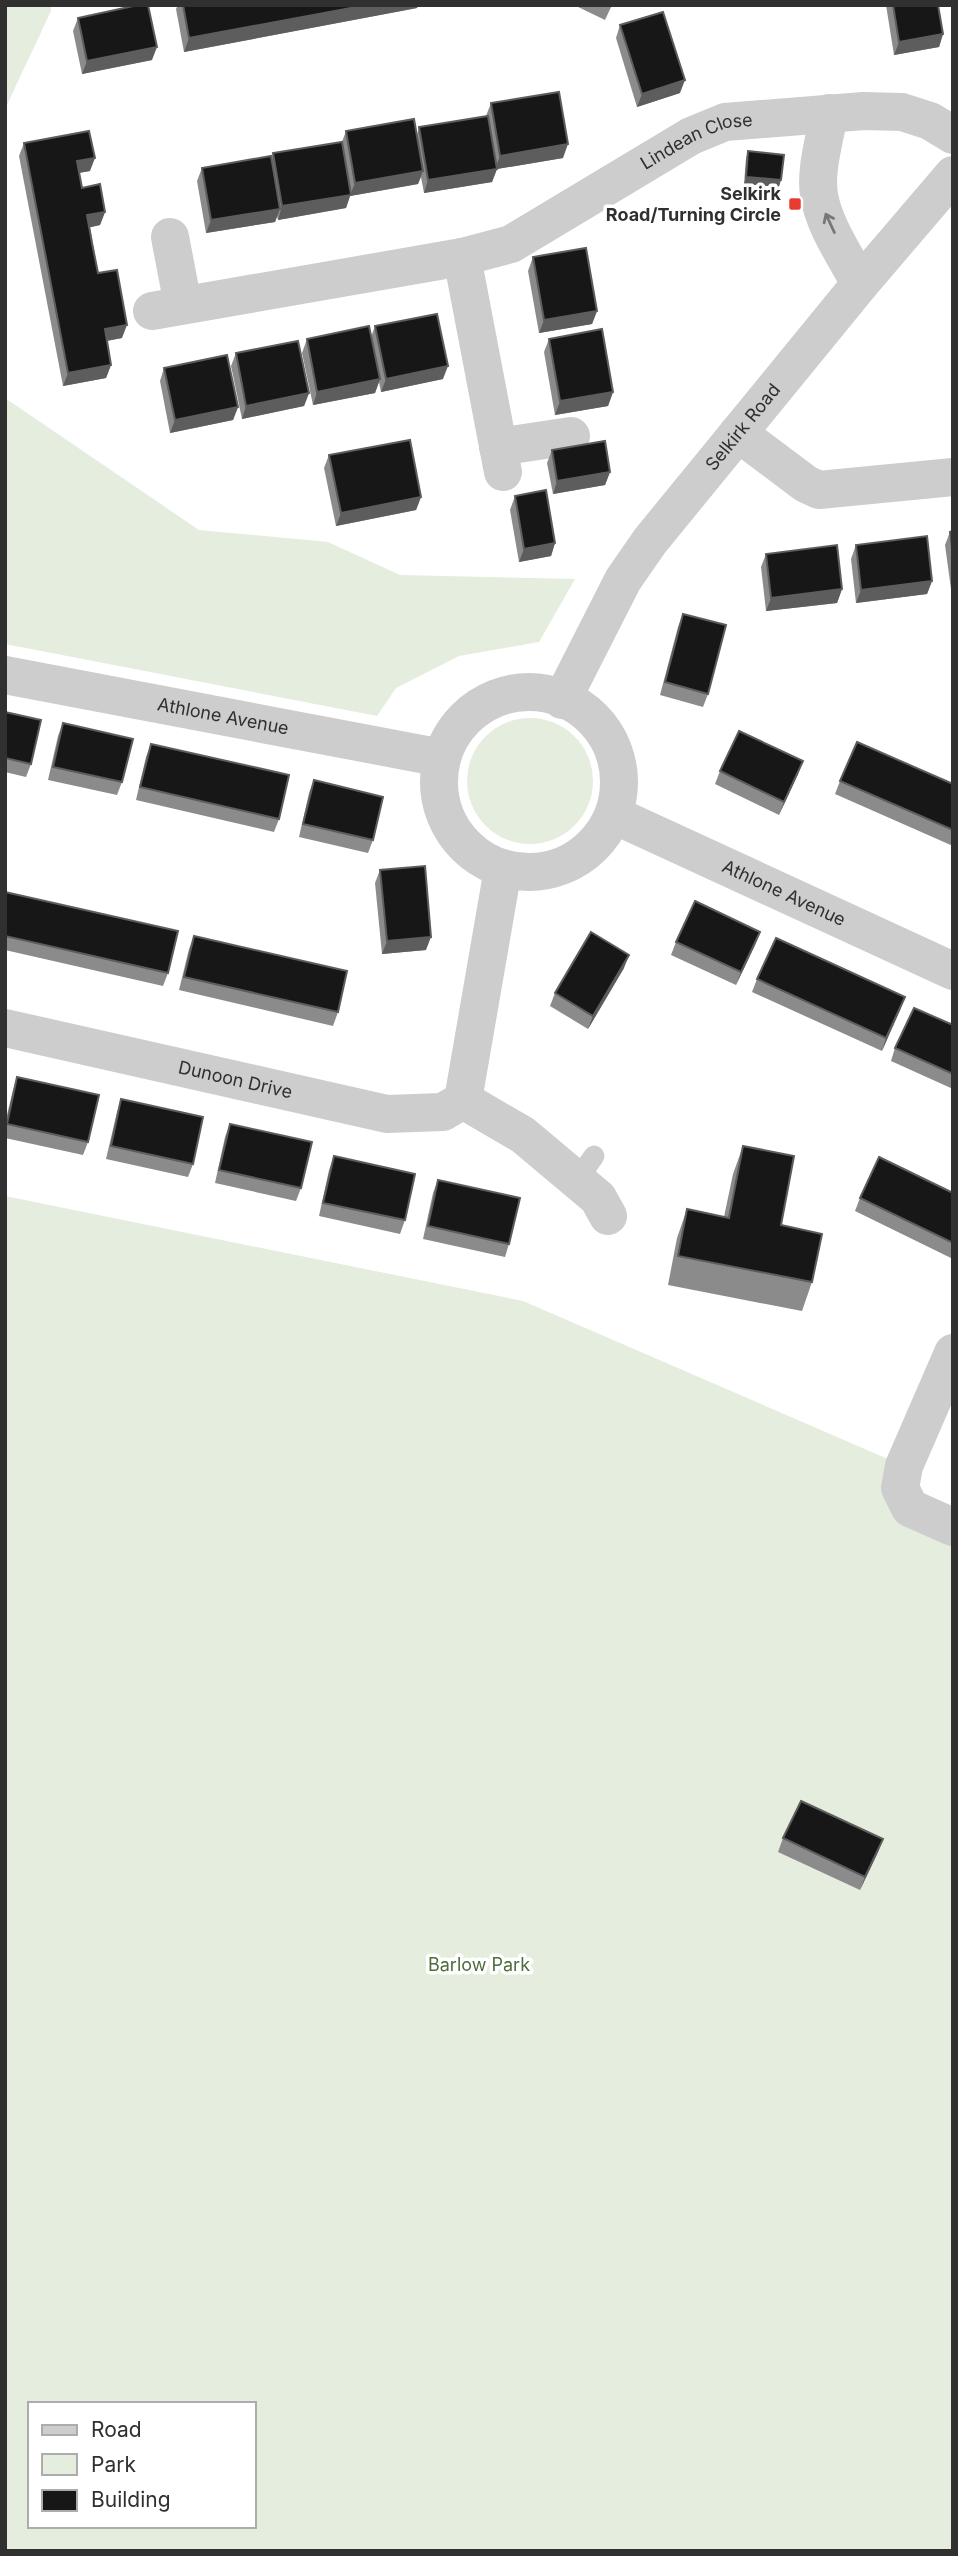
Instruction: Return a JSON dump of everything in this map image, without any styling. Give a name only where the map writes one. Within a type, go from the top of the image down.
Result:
[{"type":"street","name":"Lindean Close","points":[[170,237],[168,308],[462,257],[511,244],[691,136],[725,122],[864,111],[902,112],[930,121],[953,135]]},
{"type":"street","points":[[829,114],[819,173],[819,195],[826,216],[860,284]]},
{"type":"street","name":"Selkirk Road","points":[[562,700],[623,580],[650,541],[860,284],[953,175]]},
{"type":"street","points":[[462,257],[500,460],[571,436]]},
{"type":"street","points":[[738,433],[818,490],[953,477]]},
{"type":"street","name":"Athlone Avenue","points":[[5,675],[442,758]]},
{"type":"street","points":[[544,693],[575,704],[599,724],[614,752],[620,783],[614,816],[597,842],[572,862],[542,872],[503,869],[475,855],[452,830],[440,801],[442,758],[456,729],[478,707],[512,694],[544,693]]},
{"type":"street","name":"Athlone Avenue","points":[[614,816],[953,971]]},
{"type":"street","points":[[503,869],[463,1100],[586,1168],[608,1216]]},
{"type":"street","name":"Dunoon Drive","points":[[5,1028],[387,1114],[443,1112],[463,1100]]},
{"type":"street","points":[[953,1353],[904,1466],[900,1488],[910,1508],[953,1527]]},
{"type":"green space","points":[[5,5],[51,5],[51,11],[5,109]]},
{"type":"green space","points":[[5,398],[199,530],[328,542],[400,575],[575,579],[539,642],[459,656],[396,688],[377,716],[5,644]]},
{"type":"green space","points":[[530,718],[554,723],[574,737],[588,757],[593,781],[588,805],[574,825],[554,839],[530,844],[506,839],[486,825],[472,805],[467,781],[472,757],[486,737],[506,723]]},
{"type":"green space","name":"Barlow Park","points":[[5,1196],[523,1301],[904,1466],[900,1488],[953,1527],[953,2551],[5,2551]]},
{"type":"building","points":[[148,5],[157,47],[87,61],[78,18]]},
{"type":"building","points":[[183,5],[367,5],[189,38]]},
{"type":"building","points":[[893,5],[938,5],[943,34],[899,42]]},
{"type":"building","points":[[663,12],[685,80],[642,94],[620,25]]},
{"type":"building","points":[[559,92],[568,144],[500,156],[491,103]]},
{"type":"building","points":[[488,116],[497,169],[428,180],[419,127]]},
{"type":"building","points":[[414,119],[423,171],[355,183],[346,131]]},
{"type":"building","points":[[89,131],[95,158],[77,161],[82,188],[100,184],[105,212],[87,215],[92,243],[98,273],[117,270],[127,325],[105,329],[111,365],[68,373],[24,143]]},
{"type":"building","points":[[342,142],[351,195],[282,206],[273,153]]},
{"type":"building","points":[[748,151],[784,155],[781,180],[746,177]]},
{"type":"building","points":[[271,156],[280,209],[211,220],[202,168]]},
{"type":"building","points":[[586,248],[597,311],[544,320],[533,257]]},
{"type":"building","points":[[437,314],[448,366],[386,379],[375,326]]},
{"type":"building","points":[[369,326],[380,379],[317,392],[307,339]]},
{"type":"building","points":[[602,329],[613,392],[560,401],[549,339]]},
{"type":"building","points":[[298,341],[309,393],[246,406],[236,353]]},
{"type":"building","points":[[227,355],[238,407],[175,420],[164,368]]},
{"type":"building","points":[[410,440],[421,497],[341,513],[329,455]]},
{"type":"building","points":[[605,441],[610,472],[557,481],[552,450]]},
{"type":"building","points":[[546,490],[555,543],[524,549],[515,496]]},
{"type":"building","points":[[953,531],[953,554],[950,532]]},
{"type":"building","points":[[927,536],[932,581],[861,590],[856,545]]},
{"type":"building","points":[[837,545],[842,589],[771,598],[766,554]]},
{"type":"building","points":[[683,614],[726,625],[708,694],[665,682]]},
{"type":"building","points":[[5,712],[41,720],[31,764],[5,758]]},
{"type":"building","points":[[63,723],[133,739],[122,782],[53,767]]},
{"type":"building","points":[[739,731],[803,761],[784,802],[720,771]]},
{"type":"building","points":[[857,742],[953,784],[953,830],[840,781]]},
{"type":"building","points":[[151,744],[289,775],[279,819],[140,787]]},
{"type":"building","points":[[314,780],[383,797],[373,840],[303,824]]},
{"type":"building","points":[[425,866],[431,937],[387,941],[380,870]]},
{"type":"building","points":[[5,892],[178,931],[168,973],[5,936]]},
{"type":"building","points":[[695,901],[760,932],[741,972],[676,942]]},
{"type":"building","points":[[591,932],[629,955],[593,1016],[555,993]]},
{"type":"building","points":[[194,936],[347,971],[338,1012],[184,977]]},
{"type":"building","points":[[776,938],[905,997],[886,1038],[757,979]]},
{"type":"building","points":[[914,1008],[953,1025],[953,1074],[895,1048]]},
{"type":"building","points":[[17,1077],[99,1095],[88,1142],[7,1124]]},
{"type":"building","points":[[121,1099],[203,1117],[193,1164],[111,1146]]},
{"type":"building","points":[[230,1124],[312,1142],[301,1188],[219,1170]]},
{"type":"building","points":[[743,1146],[794,1156],[781,1225],[822,1234],[812,1282],[678,1256],[687,1209],[729,1218]]},
{"type":"building","points":[[334,1156],[415,1174],[405,1220],[323,1203]]},
{"type":"building","points":[[879,1157],[953,1193],[953,1243],[860,1198]]},
{"type":"building","points":[[438,1180],[520,1198],[509,1244],[428,1226]]},
{"type":"building","points":[[801,1801],[883,1839],[865,1877],[783,1838]]},
{"type":"place","name":"Selkirk Road/Turning Circle","points":[[795,204]]}]
